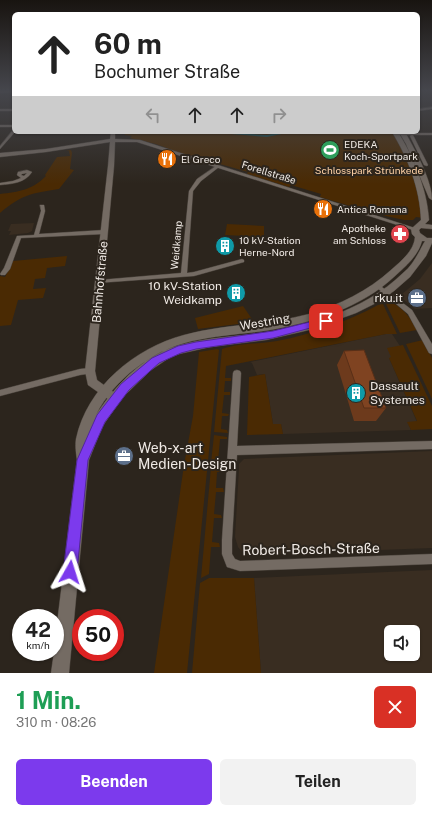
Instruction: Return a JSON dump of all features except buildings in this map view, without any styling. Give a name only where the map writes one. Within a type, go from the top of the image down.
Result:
[{"type":"main road","name":"Westring","points":[[382,289],[419,243],[418,230],[425,220],[423,199],[410,164],[403,134]]},
{"type":"main road","points":[[403,134],[432,198]]},
{"type":"main road","points":[[418,230],[432,227]]},
{"type":"main road","points":[[418,230],[431,240]]},
{"type":"main road","name":"Westring","points":[[110,396],[156,361],[178,350],[196,345],[273,335],[310,326],[345,314],[412,270],[431,240]]},
{"type":"main road","points":[[60,673],[83,460],[80,449],[85,428],[93,408],[110,396]]},
{"type":"street","points":[[0,126],[12,126]]},
{"type":"street","points":[[0,148],[12,133]]},
{"type":"street","name":"Bahnhofstraße","points":[[90,371],[104,232],[112,166],[114,164],[113,134]]},
{"type":"street","name":"Bahnhofstraße","points":[[114,139],[118,134]]},
{"type":"street","points":[[403,134],[432,134]]},
{"type":"street","points":[[403,134],[426,165]]},
{"type":"street","name":"Forellstraße","points":[[0,155],[54,149],[114,139],[146,143],[217,167],[418,230]]},
{"type":"street","points":[[410,164],[432,166]]},
{"type":"street","name":"Weidkamp","points":[[99,282],[184,275],[191,191],[199,180],[217,167]]},
{"type":"street","points":[[0,184],[16,182],[23,178]]},
{"type":"street","points":[[36,236],[44,210],[42,206]]},
{"type":"street","points":[[3,274],[7,269],[19,237],[104,232]]},
{"type":"street","points":[[184,275],[209,271],[242,261]]},
{"type":"street","points":[[382,289],[410,312],[432,350]]},
{"type":"street","points":[[0,394],[80,372],[90,371],[92,382],[110,396]]},
{"type":"street","name":"Robert-Bosch-Straße","points":[[237,373],[227,540],[227,554],[231,563],[240,566],[432,559]]},
{"type":"street","points":[[232,451],[432,444]]},
{"type":"shaded area","points":[[34,223],[32,231],[28,233],[9,235],[11,231],[8,231],[11,224]]},
{"type":"shaded area","points":[[432,263],[432,308],[415,309],[402,298],[401,295],[420,279]]},
{"type":"shaded area","points":[[392,334],[400,346],[391,358],[389,358],[417,422],[408,422],[411,430],[283,434],[281,424],[273,424],[265,374],[257,375],[252,363],[250,362]]},
{"type":"shaded area","points":[[432,451],[432,548],[248,555],[243,553],[238,547],[235,537],[239,464],[244,459]]},
{"type":"shaded area","points":[[432,570],[432,673],[261,673],[254,578]]},
{"type":"green space","name":"Schlosspark Strünkede","points":[[394,134],[412,174],[424,218],[416,217],[413,220],[404,220],[386,216],[359,206],[357,208],[320,197],[321,194],[291,185],[289,187],[247,174],[248,172],[206,160],[200,160],[202,158],[192,155],[190,157],[156,144],[130,138],[132,136],[125,135]]},
{"type":"green space","points":[[71,150],[70,169],[74,170],[59,189],[27,196],[14,202],[0,213],[0,194],[25,190],[41,181],[46,176],[45,175],[57,157],[70,156],[69,151],[66,151]]},
{"type":"green space","points":[[227,224],[264,226],[264,237],[225,235]]},
{"type":"green space","points":[[67,256],[65,266],[47,268],[45,278],[35,279],[33,289],[46,288],[43,298],[18,300],[11,325],[0,326],[0,276],[5,277],[13,261]]},
{"type":"green space","points":[[388,301],[405,312],[417,330],[400,333],[386,304]]},
{"type":"green space","points":[[383,304],[397,334],[386,334],[226,366],[225,378],[231,378],[231,381],[225,381],[224,392],[230,392],[230,395],[224,395],[222,413],[229,414],[228,416],[222,416],[221,429],[227,430],[228,433],[214,432],[222,349],[277,341],[303,335],[354,317]]},
{"type":"green space","points":[[243,306],[254,322],[198,329],[195,318]]},
{"type":"green space","points":[[423,340],[432,358],[432,399],[406,344]]},
{"type":"green space","points":[[403,345],[432,406],[432,429],[411,430],[407,422],[417,421],[389,358],[391,357],[387,348]]},
{"type":"green space","points":[[219,350],[187,673],[154,673],[184,465],[193,416],[199,352]]},
{"type":"green space","points":[[265,374],[273,424],[281,424],[283,434],[247,435],[249,377]]},
{"type":"green space","points":[[214,435],[227,437],[227,439],[220,439],[218,461],[225,461],[226,465],[211,463]]},
{"type":"green space","points":[[211,467],[225,469],[224,472],[217,472],[216,488],[223,488],[224,492],[216,492],[214,514],[221,515],[222,518],[214,518],[212,542],[219,543],[220,547],[211,547],[209,574],[201,578]]},
{"type":"green space","points":[[209,578],[254,578],[261,673],[192,673],[200,583]]},
{"type":"waterway","points":[[243,134],[267,136],[278,134]]},
{"type":"place","name":"EDEKA Koch-Sportpark","points":[[330,150]]},
{"type":"place","name":"El Greco","points":[[167,159]]},
{"type":"place","name":"Antica Romana","points":[[323,209]]},
{"type":"place","name":"Apotheke am Schloss","points":[[400,234]]},
{"type":"place","name":"10 kV-Station Herne-Nord","points":[[225,246]]},
{"type":"place","name":"10 kV-Station Weidkamp","points":[[236,293]]},
{"type":"place","name":"rku.it","points":[[417,298]]},
{"type":"place","name":"Dassault Systemes","points":[[356,393]]},
{"type":"place","name":"Web-x-art Medien-Design","points":[[124,456]]},
{"type":"route","points":[[70,572],[83,460],[101,419],[115,399],[136,376],[156,361],[178,350],[196,345],[273,335],[326,321]]}]
